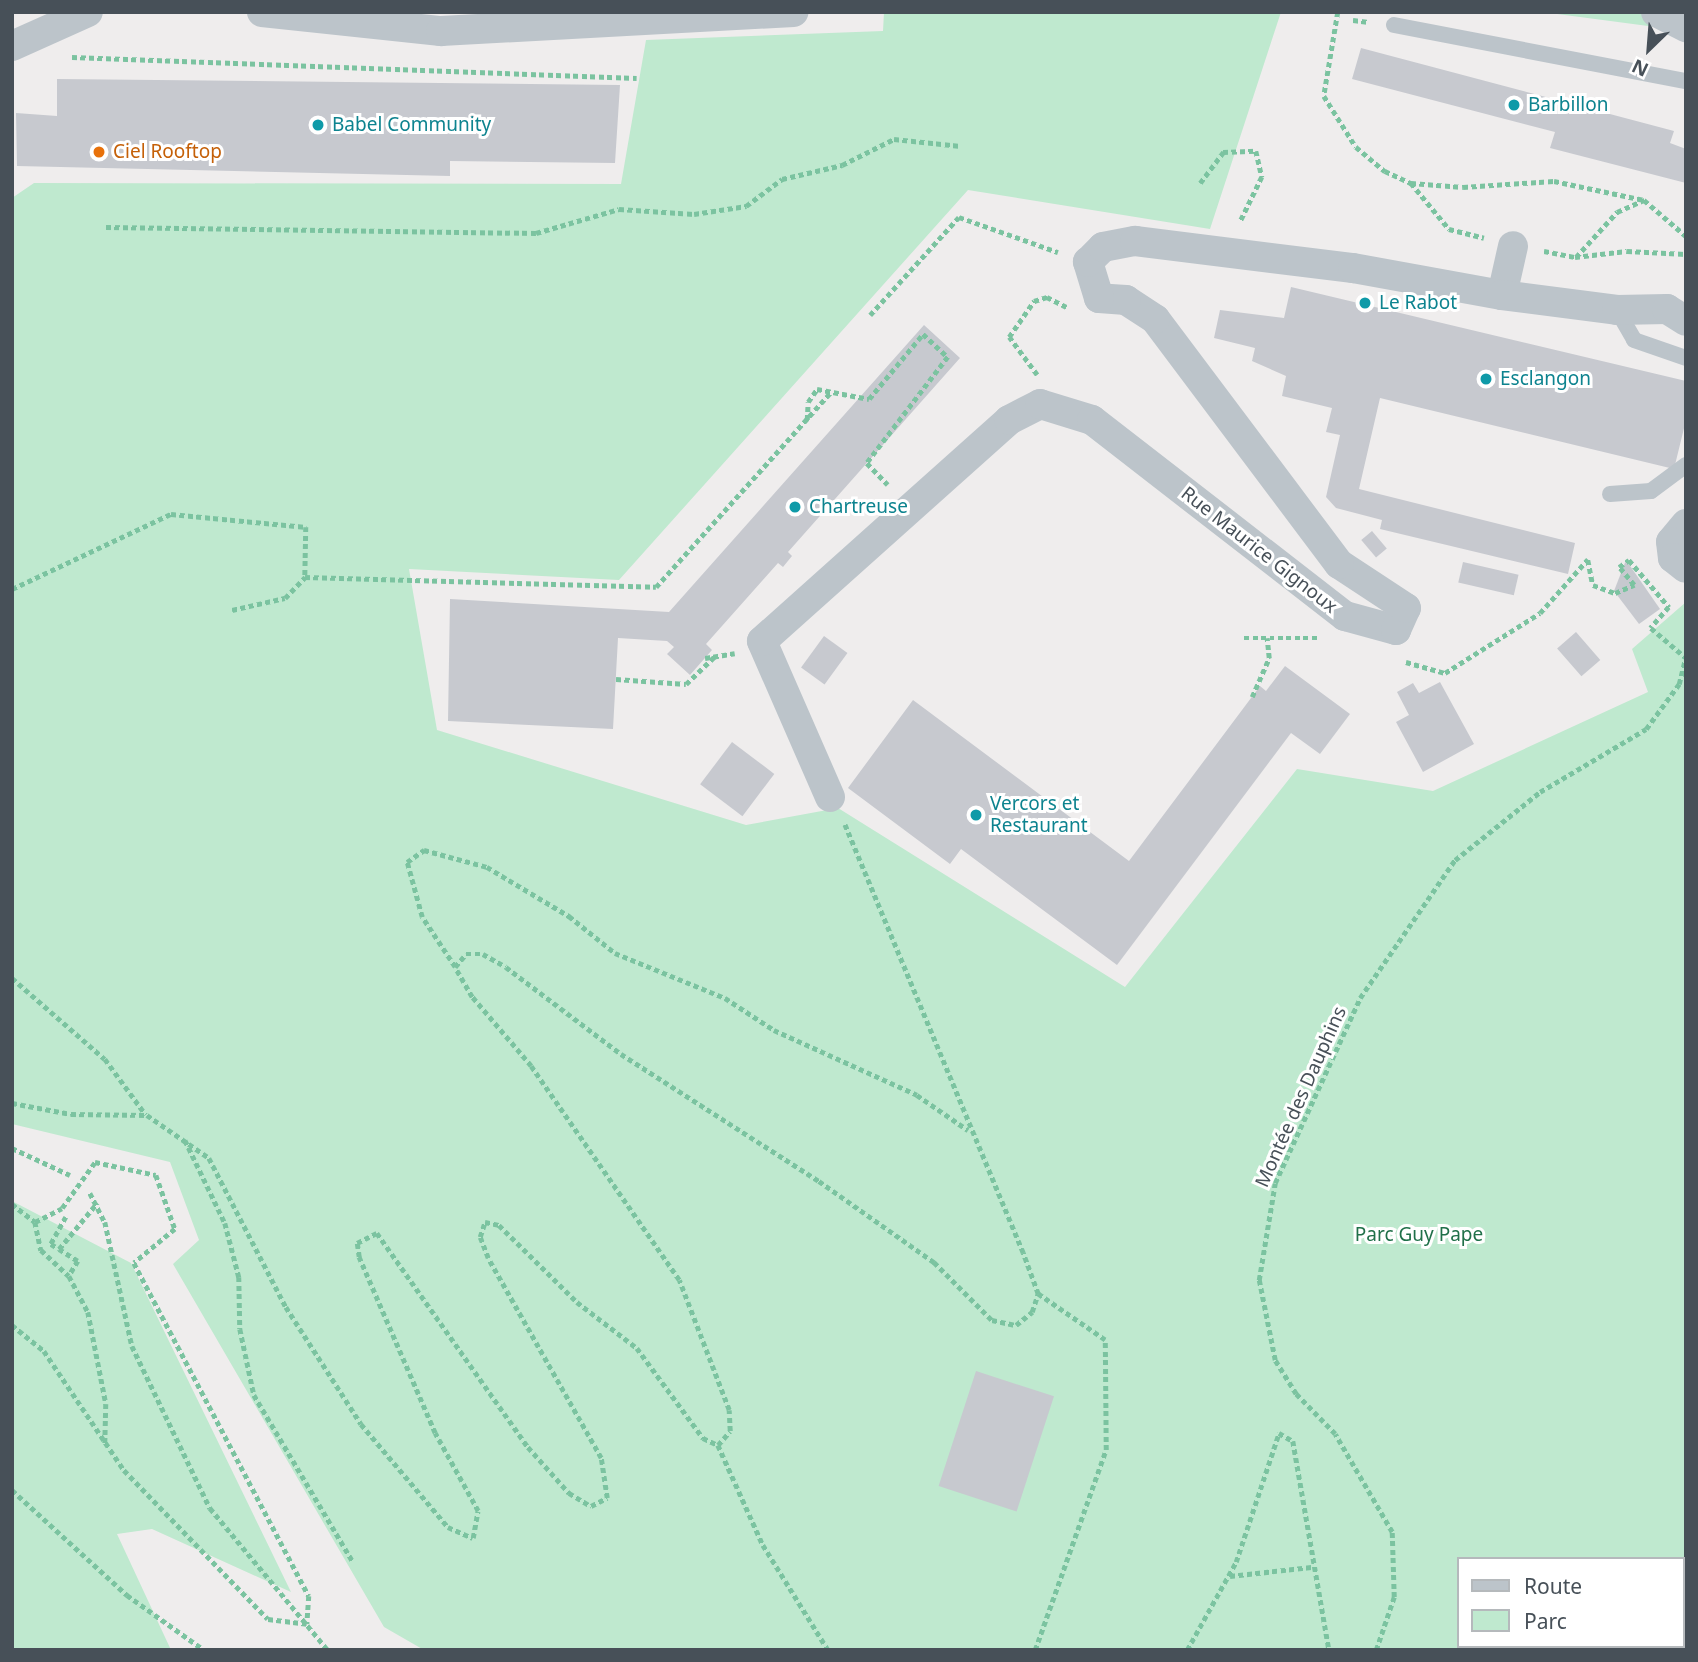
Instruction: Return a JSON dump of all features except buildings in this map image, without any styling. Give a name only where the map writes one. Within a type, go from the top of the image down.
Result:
[{"type":"street","points":[[12,46],[88,12]]},
{"type":"street","points":[[262,12],[440,31],[793,12]]},
{"type":"street","points":[[1656,12],[1686,27]]},
{"type":"street","points":[[1099,298],[1088,262],[1103,247],[1135,241],[1223,256],[1353,268],[1502,295],[1617,310],[1667,309],[1686,321]]},
{"type":"street","points":[[1502,295],[1513,246]]},
{"type":"street","name":"Rue Maurice Gignoux","points":[[1040,404],[1092,420],[1345,616],[1396,630],[1406,608],[1339,564],[1155,319],[1126,300],[1099,298]]},
{"type":"street","points":[[830,797],[762,641],[1010,420],[1040,404]]},
{"type":"street","points":[[1686,524],[1671,542],[1673,558],[1686,568]]},
{"type":"lane","points":[[1394,25],[1686,82]]},
{"type":"lane","points":[[1617,310],[1633,340],[1686,358]]},
{"type":"lane","points":[[1610,494],[1651,491],[1686,465]]},
{"type":"path","points":[[1338,12],[1324,96],[1356,147],[1411,183],[1449,229]]},
{"type":"path","points":[[66,57],[638,78]]},
{"type":"path","points":[[106,227],[536,233],[619,209],[694,214],[746,206],[782,179],[842,165],[894,139],[961,146]]},
{"type":"path","points":[[1200,183],[1223,152],[1256,151],[1262,177],[1223,256]]},
{"type":"path","points":[[1411,183],[1555,181],[1644,200],[1686,236]]},
{"type":"path","points":[[1644,200],[1617,212],[1575,257],[1627,251],[1686,254]]},
{"type":"path","points":[[870,315],[959,217],[1088,262]]},
{"type":"path","points":[[1040,404],[1037,371],[1009,337],[1034,300],[1046,298],[1084,316],[1099,298]]},
{"type":"path","points":[[807,421],[808,402],[817,389],[869,399],[923,334],[948,357],[867,463],[912,510]]},
{"type":"path","points":[[304,577],[656,587],[832,391]]},
{"type":"path","points":[[12,589],[172,514],[306,527],[304,577],[285,598],[232,610]]},
{"type":"path","points":[[1395,656],[1431,674],[1445,673],[1540,613],[1588,559],[1593,584],[1615,593],[1634,586],[1619,567],[1629,560],[1669,607],[1653,632],[1685,656]]},
{"type":"path","points":[[1244,638],[1333,638]]},
{"type":"path","points":[[1252,697],[1269,658],[1267,638]]},
{"type":"path","name":"Montée des Dauphins","points":[[1376,1650],[1394,1597],[1392,1532],[1335,1434],[1296,1394],[1275,1360],[1259,1280],[1275,1183],[1360,998],[1455,860],[1540,792],[1646,729],[1679,684],[1685,656]]},
{"type":"path","points":[[616,679],[686,684],[714,657]]},
{"type":"path","points":[[830,797],[860,852],[969,1131],[1038,1294],[1105,1340],[1106,1450],[1035,1650]]},
{"type":"path","points":[[718,1445],[730,1431],[725,1392],[679,1280],[454,967],[422,917],[407,862],[424,850],[487,867],[569,916],[615,953],[725,998],[774,1030],[917,1096],[969,1131]]},
{"type":"path","points":[[454,967],[466,954],[483,954],[506,967],[621,1054],[934,1262],[992,1320],[1016,1325],[1032,1312],[1038,1294]]},
{"type":"path","points":[[12,978],[106,1059],[147,1115],[183,1136],[209,1158],[233,1197],[286,1307],[362,1424],[463,1537],[473,1538],[478,1511],[368,1281],[357,1243],[366,1234],[389,1242],[528,1447],[569,1493],[592,1506],[607,1498],[601,1458],[488,1258],[481,1237],[485,1222],[499,1225],[577,1302],[637,1348],[703,1438],[718,1445],[763,1545],[828,1650]]},
{"type":"path","points":[[12,1103],[71,1114],[147,1115]]},
{"type":"path","points":[[183,1136],[225,1223],[239,1277],[240,1329],[254,1395],[353,1562]]},
{"type":"path","points":[[12,1148],[45,1161],[70,1175]]},
{"type":"path","points":[[35,1222],[62,1208],[95,1162],[156,1175],[175,1229],[134,1264],[309,1596],[307,1624]]},
{"type":"path","points":[[90,1193],[97,1203],[132,1346],[210,1507],[328,1650]]},
{"type":"path","points":[[59,1249],[97,1203]]},
{"type":"path","points":[[12,1204],[35,1222],[41,1250],[69,1276],[97,1347],[105,1445]]},
{"type":"path","points":[[65,1217],[51,1244],[78,1261],[69,1276]]},
{"type":"path","points":[[12,1325],[44,1351],[105,1445],[268,1619],[307,1624]]},
{"type":"path","points":[[1187,1650],[1229,1576],[1279,1433],[1293,1441],[1312,1567],[1329,1650]]},
{"type":"path","points":[[12,1490],[127,1595],[204,1650]]},
{"type":"path","points":[[1229,1576],[1312,1567]]},
{"type":"green space","name":"Parc Guy Pape","points":[[884,12],[1281,12],[1210,229],[968,190],[619,580],[409,569],[437,730],[746,825],[838,808],[1125,987],[1297,769],[1433,791],[1648,692],[1632,649],[1686,602],[1686,1650],[424,1650],[384,1627],[173,1264],[199,1240],[170,1162],[12,1124],[12,198],[34,183],[621,184],[646,40],[883,31]]},
{"type":"green space","points":[[1542,12],[1686,12],[1686,31]]},
{"type":"green space","points":[[12,1201],[131,1263],[291,1592],[152,1529],[117,1534],[171,1650],[12,1650]]},
{"type":"place","name":"Barbillon","points":[[1514,105]]},
{"type":"place","name":"Babel Community","points":[[318,125]]},
{"type":"place","name":"Ciel Rooftop","points":[[99,152]]},
{"type":"place","name":"Le Rabot","points":[[1365,303]]},
{"type":"place","name":"Esclangon","points":[[1486,379]]},
{"type":"place","name":"Chartreuse","points":[[795,507]]},
{"type":"place","name":"Vercors et Restaurant","points":[[976,815]]}]
